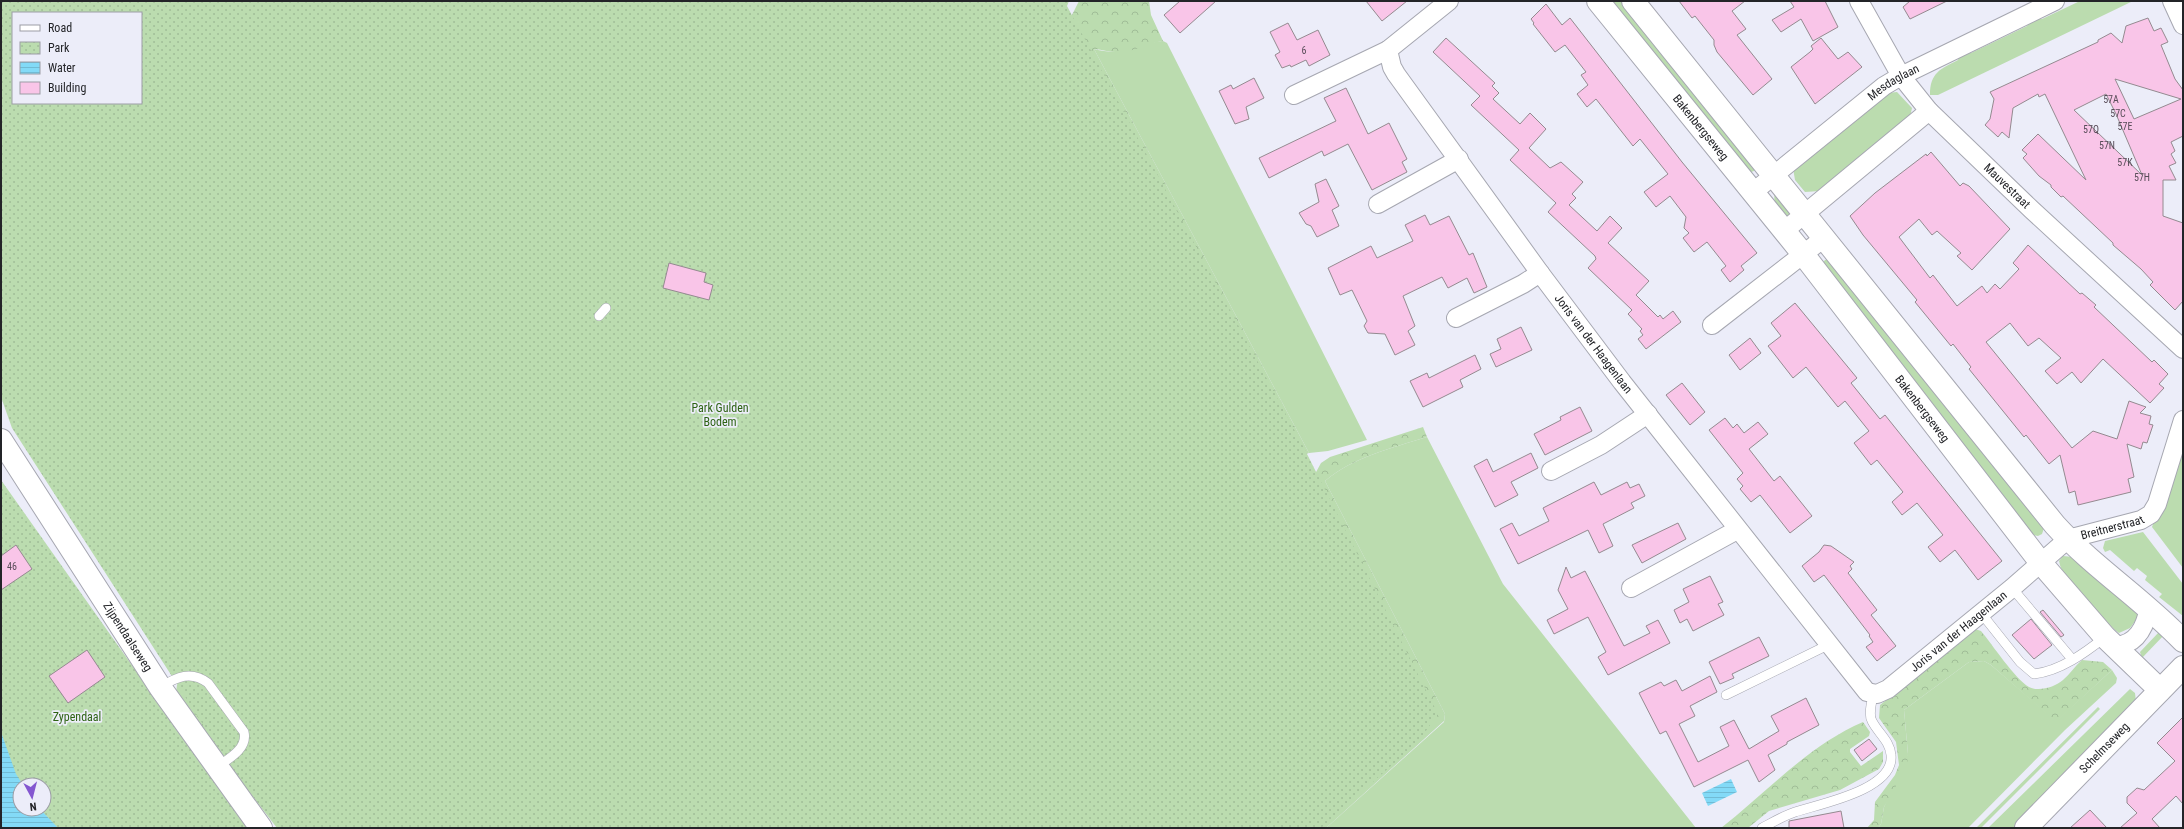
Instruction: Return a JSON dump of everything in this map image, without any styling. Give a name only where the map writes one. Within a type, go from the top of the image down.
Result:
[{"type":"street","points":[[1294,95],[1388,50],[1449,1]]},
{"type":"street","name":"Bakenbergseweg","points":[[1598,1],[1752,193],[1803,254],[2041,563],[2110,641],[2160,690]]},
{"type":"street","points":[[1633,1],[1772,176],[2068,539],[2149,608],[2183,641]]},
{"type":"street","name":"Mauvestraat","points":[[1859,1],[1901,76],[1929,111],[2032,210],[2183,349]]},
{"type":"street","name":"Mesdaglaan","points":[[1752,193],[1884,86],[1901,76],[2055,1]]},
{"type":"street","points":[[2172,1],[2183,25]]},
{"type":"street","name":"Joris van der Haagenlaan","points":[[1388,50],[1392,67],[1396,74],[1459,159],[1540,273],[1737,530],[1861,687],[1873,694],[1881,693],[1888,689],[2041,563]]},
{"type":"street","points":[[1784,230],[1929,111]]},
{"type":"street","points":[[1378,204],[1459,159]]},
{"type":"street","points":[[1712,325],[1824,238]]},
{"type":"street","points":[[1456,318],[1523,284],[1540,273]]},
{"type":"street","points":[[1551,471],[1601,445],[1648,414]]},
{"type":"street","name":"Breitnerstraat","points":[[2068,539],[2141,520],[2151,514],[2157,504],[2183,420]]},
{"type":"street","name":"Zijpendaalseweg","points":[[1,440],[160,687],[261,828]]},
{"type":"street","points":[[1630,588],[1737,530]]},
{"type":"street","points":[[2041,563],[2068,539]]},
{"type":"street","points":[[2110,641],[2125,646],[2136,638],[2145,626],[2149,608]]},
{"type":"street","name":"Schelmseweg","points":[[2026,828],[2183,667]]},
{"type":"lane","points":[[598,316],[606,308]]},
{"type":"lane","points":[[2012,588],[2072,660]]},
{"type":"lane","points":[[1981,613],[2020,662],[2034,674],[2049,672],[2089,650],[2110,641]]},
{"type":"lane","points":[[1726,695],[1828,645]]},
{"type":"lane","points":[[160,687],[181,676],[196,676],[202,679],[208,683],[244,732],[244,740],[240,749],[217,767]]},
{"type":"lane","points":[[1762,828],[1794,812],[1845,797],[1870,785],[1886,773],[1891,764],[1891,755],[1888,744],[1871,720],[1873,694]]},
{"type":"green space","name":"Park Gulden Bodem","points":[[1,1],[1069,1],[1067,6],[1304,448],[1438,714],[1418,742],[1321,828],[277,828],[233,771],[12,428],[1,397]]},
{"type":"green space","points":[[1079,1],[1149,1],[1151,15],[1163,41],[1123,52],[1094,49],[1309,453],[1306,454],[1071,17]]},
{"type":"green space","points":[[1606,1],[1627,1],[1757,164],[1754,171],[1751,172]]},
{"type":"green space","points":[[2080,1],[2133,1],[1938,95],[1930,95],[1930,88],[1934,77],[1941,69],[1958,60],[1960,54],[1965,51],[1971,53],[2027,26],[2029,22],[2037,18],[2042,19]]},
{"type":"green space","points":[[1163,41],[1167,43],[1367,440],[1328,451],[1309,453],[1094,49],[1114,52]]},
{"type":"green space","points":[[1897,92],[1912,108],[1910,117],[1820,191],[1805,192],[1795,180],[1793,168],[1888,93]]},
{"type":"green space","points":[[1775,186],[1794,208],[1787,224],[1776,206],[1774,198]]},
{"type":"green space","points":[[1829,259],[2044,528],[2042,534],[2038,536],[2033,535],[1820,266],[1825,260]]},
{"type":"green space","points":[[1423,427],[1427,437],[1360,459],[1325,481],[1445,714],[1444,721],[1326,828],[1314,828],[1315,474],[1321,463],[1330,457]]},
{"type":"green space","points":[[1427,437],[1503,584],[1696,828],[1326,828],[1444,722],[1445,714],[1325,481],[1360,459]]},
{"type":"green space","points":[[2183,446],[2183,568],[2152,527]]},
{"type":"green space","name":"Zypendaal","points":[[1,480],[247,828],[1,828]]},
{"type":"green space","points":[[2143,532],[2183,584],[2183,616],[2159,597],[2162,594],[2145,580],[2147,576],[2137,568],[2134,571],[2110,550],[2105,552],[2103,548],[2105,541]]},
{"type":"green space","points":[[2063,556],[2073,557],[2138,611],[2139,616],[2130,628],[2119,633],[2082,598],[2062,570],[2059,561]]},
{"type":"green space","points":[[1975,629],[1981,631],[2017,677],[2029,687],[2042,689],[2060,683],[2082,660],[2103,662],[2112,670],[2056,722],[1991,665],[1984,661],[1969,662],[1904,710],[1908,754],[1907,767],[1884,807],[1881,824],[1878,828],[1867,828],[1874,820],[1875,802],[1895,775],[1899,765],[1896,742],[1879,718],[1880,705]]},
{"type":"green space","points":[[2159,632],[2165,634],[2142,658],[2140,652]]},
{"type":"green space","points":[[1984,661],[1991,665],[2056,721],[2112,670],[2117,678],[2116,683],[2065,730],[1968,828],[1878,828],[1881,824],[1884,807],[1908,754],[1904,710],[1969,662]]},
{"type":"green space","points":[[181,683],[220,750],[217,750],[176,692],[177,685]]},
{"type":"green space","points":[[2130,689],[2135,693],[2136,702],[2127,713],[2014,828],[1988,828]]},
{"type":"green space","points":[[2098,707],[2100,709],[1981,828],[1976,828]]},
{"type":"green space","points":[[1863,722],[1870,732],[1869,736],[1850,749],[1850,752],[1861,766],[1883,751],[1883,762],[1879,769],[1840,790],[1769,811],[1748,828],[1721,828],[1806,756],[1824,743]]},
{"type":"water","points":[[1,732],[18,777],[12,777],[12,817],[48,817],[58,828],[3,828],[1,824]]},
{"type":"water","points":[[1731,779],[1737,792],[1708,806],[1702,793]]},
{"type":"building","points":[[1180,1],[1216,1],[1180,33],[1164,15]]},
{"type":"building","points":[[1366,1],[1407,1],[1382,21]]},
{"type":"building","points":[[1679,1],[1745,1],[1732,11],[1746,29],[1737,35],[1772,79],[1753,95],[1717,52],[1714,45],[1714,40],[1695,16],[1692,18]]},
{"type":"building","points":[[1790,1],[1825,1],[1838,27],[1813,41],[1801,19],[1781,32],[1772,20],[1794,7]]},
{"type":"building","points":[[1910,1],[1947,1],[1910,19],[1903,7]]},
{"type":"building","points":[[1546,4],[1562,25],[1570,18],[1682,162],[1757,253],[1741,266],[1744,270],[1730,282],[1721,270],[1726,266],[1707,242],[1694,252],[1683,238],[1689,233],[1684,228],[1686,217],[1670,196],[1656,207],[1644,192],[1668,174],[1640,139],[1633,146],[1596,99],[1587,107],[1577,94],[1588,85],[1581,75],[1586,72],[1565,45],[1555,52],[1533,24],[1534,23],[1531,19]]},
{"type":"building","points":[[2148,18],[2154,31],[2161,28],[2168,42],[2161,45],[2175,79],[2183,90],[2183,136],[2171,142],[2175,151],[2171,154],[2176,163],[2169,166],[2176,180],[2163,180],[2163,216],[2183,223],[2183,301],[2175,310],[2150,285],[2153,282],[2141,269],[2113,245],[2113,243],[2063,196],[2061,197],[2051,187],[2051,185],[2039,176],[2023,158],[2027,154],[2022,150],[2038,134],[2086,180],[2045,94],[2039,97],[2038,94],[2013,108],[2009,138],[2002,132],[1998,137],[1985,125],[1990,119],[1994,99],[1990,92],[2098,42],[2098,40],[2111,33],[2122,43],[2126,26]],"holes":[[[2115,79],[2181,99],[2134,119]],[[2106,94],[2116,114],[2142,175],[2074,110]]]},
{"type":"building","points":[[1288,23],[1297,40],[1318,30],[1330,55],[1309,66],[1306,60],[1291,67],[1290,65],[1282,68],[1275,55],[1280,52],[1270,32]]},
{"type":"building","points":[[1446,38],[1495,83],[1492,86],[1499,93],[1493,99],[1520,124],[1530,113],[1546,129],[1529,148],[1550,168],[1561,162],[1583,182],[1572,194],[1576,198],[1569,205],[1597,231],[1610,216],[1622,228],[1608,243],[1649,281],[1636,295],[1658,317],[1660,315],[1663,319],[1673,311],[1681,322],[1646,349],[1638,339],[1643,335],[1640,331],[1642,329],[1628,314],[1632,310],[1588,268],[1596,259],[1595,256],[1548,212],[1556,203],[1510,160],[1519,150],[1471,105],[1480,96],[1433,52]]},
{"type":"building","points":[[1821,38],[1838,59],[1848,52],[1862,67],[1815,104],[1791,67],[1810,52],[1813,49],[1811,46]]},
{"type":"building","points":[[1254,78],[1264,98],[1246,107],[1249,119],[1235,124],[1219,91],[1231,85],[1233,89]]},
{"type":"building","points":[[1346,88],[1368,134],[1389,123],[1407,159],[1402,162],[1407,172],[1372,190],[1348,144],[1324,156],[1322,151],[1269,178],[1259,158],[1336,121],[1324,98]]},
{"type":"building","points":[[1931,152],[1960,186],[1963,183],[1969,186],[2010,229],[1972,270],[1957,256],[1961,253],[1937,231],[1932,235],[1919,219],[1899,237],[1930,278],[1933,275],[1957,306],[1982,286],[1987,293],[1995,284],[2000,289],[2019,269],[2013,263],[2028,245],[2080,294],[2082,293],[2096,305],[2094,307],[2152,362],[2154,360],[2168,374],[2159,384],[2164,388],[2150,403],[2103,359],[2081,383],[2072,372],[2057,384],[2045,371],[2061,358],[2039,338],[2028,346],[2010,323],[1986,342],[2072,448],[2093,431],[2117,439],[2129,401],[2146,407],[2140,413],[2151,416],[2149,424],[2153,425],[2147,443],[2143,442],[2141,449],[2127,444],[2134,477],[2128,479],[2131,492],[2078,505],[2075,491],[2069,493],[2060,455],[2049,464],[2026,435],[2024,437],[1969,369],[1971,367],[1953,344],[1951,346],[1915,302],[1917,300],[1863,235],[1850,216],[1875,193],[1926,154],[1927,156]]},
{"type":"building","points":[[1326,179],[1339,206],[1332,210],[1339,226],[1317,237],[1311,226],[1306,224],[1299,213],[1319,202],[1315,184]]},
{"type":"building","points":[[1425,215],[1430,225],[1449,216],[1469,255],[1473,253],[1487,287],[1474,293],[1467,278],[1448,288],[1442,277],[1403,296],[1415,326],[1408,331],[1415,345],[1395,355],[1385,334],[1368,333],[1364,326],[1367,321],[1352,290],[1340,295],[1328,268],[1371,246],[1377,258],[1413,241],[1405,225]]},
{"type":"building","points":[[669,263],[706,273],[704,282],[713,285],[709,300],[663,288]]},
{"type":"building","points":[[1795,303],[1857,378],[1851,383],[1880,419],[1885,415],[2002,561],[1978,580],[1955,550],[1940,562],[1928,547],[1943,535],[1917,503],[1902,515],[1892,502],[1903,492],[1877,460],[1871,465],[1854,443],[1869,431],[1845,401],[1838,407],[1806,367],[1793,378],[1768,346],[1781,336],[1771,323]]},
{"type":"building","points":[[1521,327],[1532,350],[1496,367],[1490,354],[1501,349],[1497,339]]},
{"type":"building","points":[[1750,338],[1761,353],[1740,370],[1729,355]]},
{"type":"building","points":[[1475,355],[1481,369],[1460,380],[1463,387],[1423,407],[1410,381],[1427,373],[1429,378]]},
{"type":"building","points":[[1682,383],[1705,412],[1690,425],[1666,395]]},
{"type":"building","points":[[1580,407],[1592,431],[1545,455],[1534,434],[1561,420],[1560,417]]},
{"type":"building","points":[[1725,418],[1733,428],[1737,424],[1744,433],[1758,422],[1768,434],[1749,449],[1774,481],[1780,476],[1812,516],[1790,533],[1760,495],[1751,502],[1740,489],[1743,486],[1737,479],[1743,473],[1709,430]]},
{"type":"building","points":[[1531,453],[1538,468],[1511,482],[1518,495],[1495,507],[1474,466],[1487,459],[1493,472]]},
{"type":"building","points":[[1594,482],[1601,495],[1627,482],[1630,488],[1639,484],[1645,496],[1631,503],[1634,508],[1603,524],[1613,546],[1599,553],[1588,530],[1518,564],[1500,529],[1512,523],[1519,536],[1549,521],[1543,508]]},
{"type":"building","points":[[1678,523],[1686,539],[1642,563],[1632,545]]},
{"type":"building","points":[[16,545],[32,569],[1,590],[1,556]]},
{"type":"building","points":[[1824,545],[1831,546],[1854,562],[1850,566],[1852,569],[1848,573],[1877,610],[1871,615],[1896,646],[1877,661],[1866,647],[1873,642],[1869,636],[1870,635],[1824,575],[1814,582],[1802,566],[1819,552]]},
{"type":"building","points":[[1566,567],[1571,578],[1585,571],[1624,646],[1650,633],[1646,626],[1658,620],[1670,643],[1608,675],[1598,657],[1606,652],[1588,617],[1554,634],[1547,620],[1568,609],[1558,590]]},
{"type":"building","points":[[1710,576],[1723,602],[1718,604],[1724,615],[1693,631],[1687,619],[1680,623],[1674,610],[1689,602],[1683,589]]},
{"type":"building","points":[[2043,610],[2064,635],[2061,637],[2040,612]]},
{"type":"building","points":[[2031,619],[2052,645],[2034,659],[2012,635]]},
{"type":"building","points":[[1759,637],[1769,656],[1732,674],[1734,678],[1720,684],[1709,662]]},
{"type":"building","points":[[87,650],[105,677],[68,703],[49,676]]},
{"type":"building","points":[[1710,676],[1717,692],[1690,706],[1695,716],[1679,724],[1698,762],[1729,746],[1720,727],[1734,720],[1749,749],[1779,731],[1771,716],[1806,698],[1819,725],[1787,742],[1787,744],[1768,755],[1775,770],[1759,782],[1748,760],[1694,787],[1666,731],[1660,734],[1639,693],[1661,682],[1664,686],[1676,680],[1682,691]]},
{"type":"building","points":[[2183,717],[2183,804],[2176,796],[2152,819],[2160,828],[2120,828],[2137,813],[2127,803],[2127,797],[2137,788],[2144,790],[2175,761],[2157,743]]},
{"type":"building","points":[[1869,739],[1877,749],[1862,761],[1854,750]]},
{"type":"building","points":[[2090,810],[2107,828],[2070,828]]},
{"type":"building","points":[[1841,811],[1844,828],[1789,828],[1789,821]]}]
